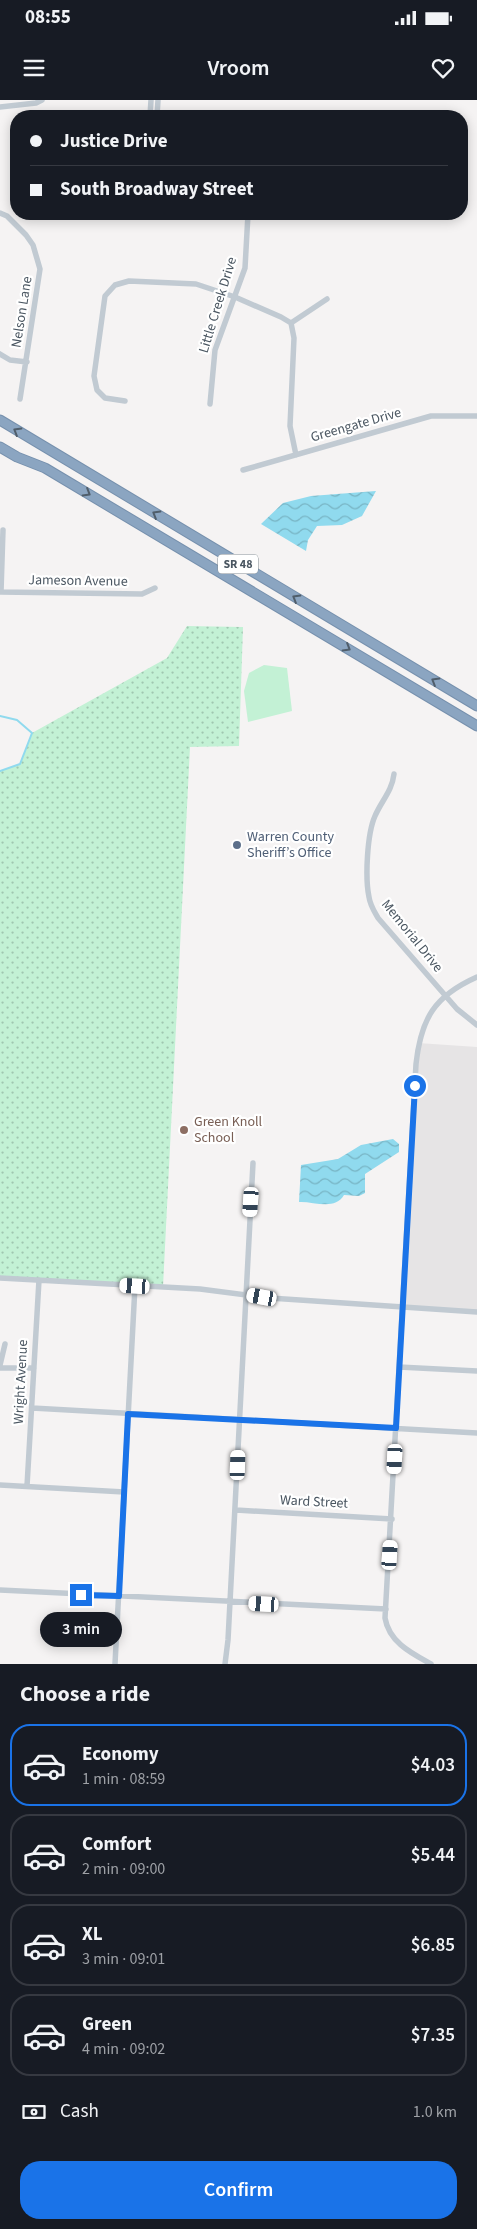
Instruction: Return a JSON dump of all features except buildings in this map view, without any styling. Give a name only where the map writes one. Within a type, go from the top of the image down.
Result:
[{"type":"highway","name":"SR 48","points":[[0,420],[477,706]]},
{"type":"highway","points":[[0,441],[45,468]]},
{"type":"highway","name":"SR 48","points":[[0,447],[45,468],[477,726]]},
{"type":"street","points":[[0,107],[36,103],[42,100]]},
{"type":"street","name":"Nelson Lane","points":[[11,220],[26,235],[32,245],[40,269],[20,400]]},
{"type":"street","name":"Little Creek Drive","points":[[210,404],[215,350],[246,262],[248,220]]},
{"type":"street","points":[[125,401],[105,398],[97,390],[94,376],[106,296],[116,285],[129,280],[196,284],[235,297],[291,323],[294,338],[290,426],[296,455]]},
{"type":"street","points":[[291,323],[327,299]]},
{"type":"street","points":[[0,354],[10,360],[26,362]]},
{"type":"street","name":"Greengate Drive","points":[[243,470],[432,416],[477,416]]},
{"type":"street","points":[[0,592],[3,530]]},
{"type":"street","name":"Jameson Avenue","points":[[0,592],[142,594],[155,588]]},
{"type":"street","name":"Memorial Drive","points":[[394,774],[389,794],[372,823],[368,865],[368,895],[378,918],[456,1009],[477,1025]]},
{"type":"street","points":[[430,1664],[402,1645],[390,1634],[387,1627],[386,1609],[418,1043],[428,1015],[445,996],[477,977]]},
{"type":"street","points":[[225,1664],[236,1510],[253,1164]]},
{"type":"street","points":[[0,1278],[135,1286],[246,1294],[270,1298],[477,1312]]},
{"type":"street","name":"Wright Avenue","points":[[28,1486],[39,1280]]},
{"type":"street","points":[[115,1664],[135,1286]]},
{"type":"street","points":[[5,1344],[0,1366],[34,1368]]},
{"type":"street","points":[[399,1367],[477,1371]]},
{"type":"street","points":[[32,1408],[477,1433]]},
{"type":"street","points":[[0,1485],[124,1492]]},
{"type":"street","name":"Ward Street","points":[[236,1510],[392,1519]]},
{"type":"street","points":[[0,1590],[386,1609]]},
{"type":"shaded area","points":[[418,1043],[477,1047],[477,1312],[403,1307]]},
{"type":"green space","points":[[187,626],[243,627],[239,746],[190,747],[163,1287],[0,1278],[0,771],[20,764],[32,733],[167,658]]},
{"type":"green space","points":[[264,665],[287,668],[292,711],[248,722],[244,691],[249,673]]},
{"type":"water","points":[[376,491],[362,516],[342,525],[317,526],[308,540],[306,551],[261,524],[283,503],[311,496]]},
{"type":"water","points":[[393,1139],[399,1144],[399,1152],[365,1174],[365,1193],[359,1196],[344,1195],[335,1203],[329,1204],[299,1202],[301,1165],[338,1159],[361,1145]]},
{"type":"waterway","points":[[0,716],[17,720],[32,733],[20,764],[0,771]]},
{"type":"place","name":"Warren County Sheriff’s Office","points":[[237,845]]},
{"type":"place","name":"Green Knoll School","points":[[184,1130]]},
{"type":"route","points":[[81,1595],[119,1596],[128,1414],[396,1428],[415,1086]]}]
